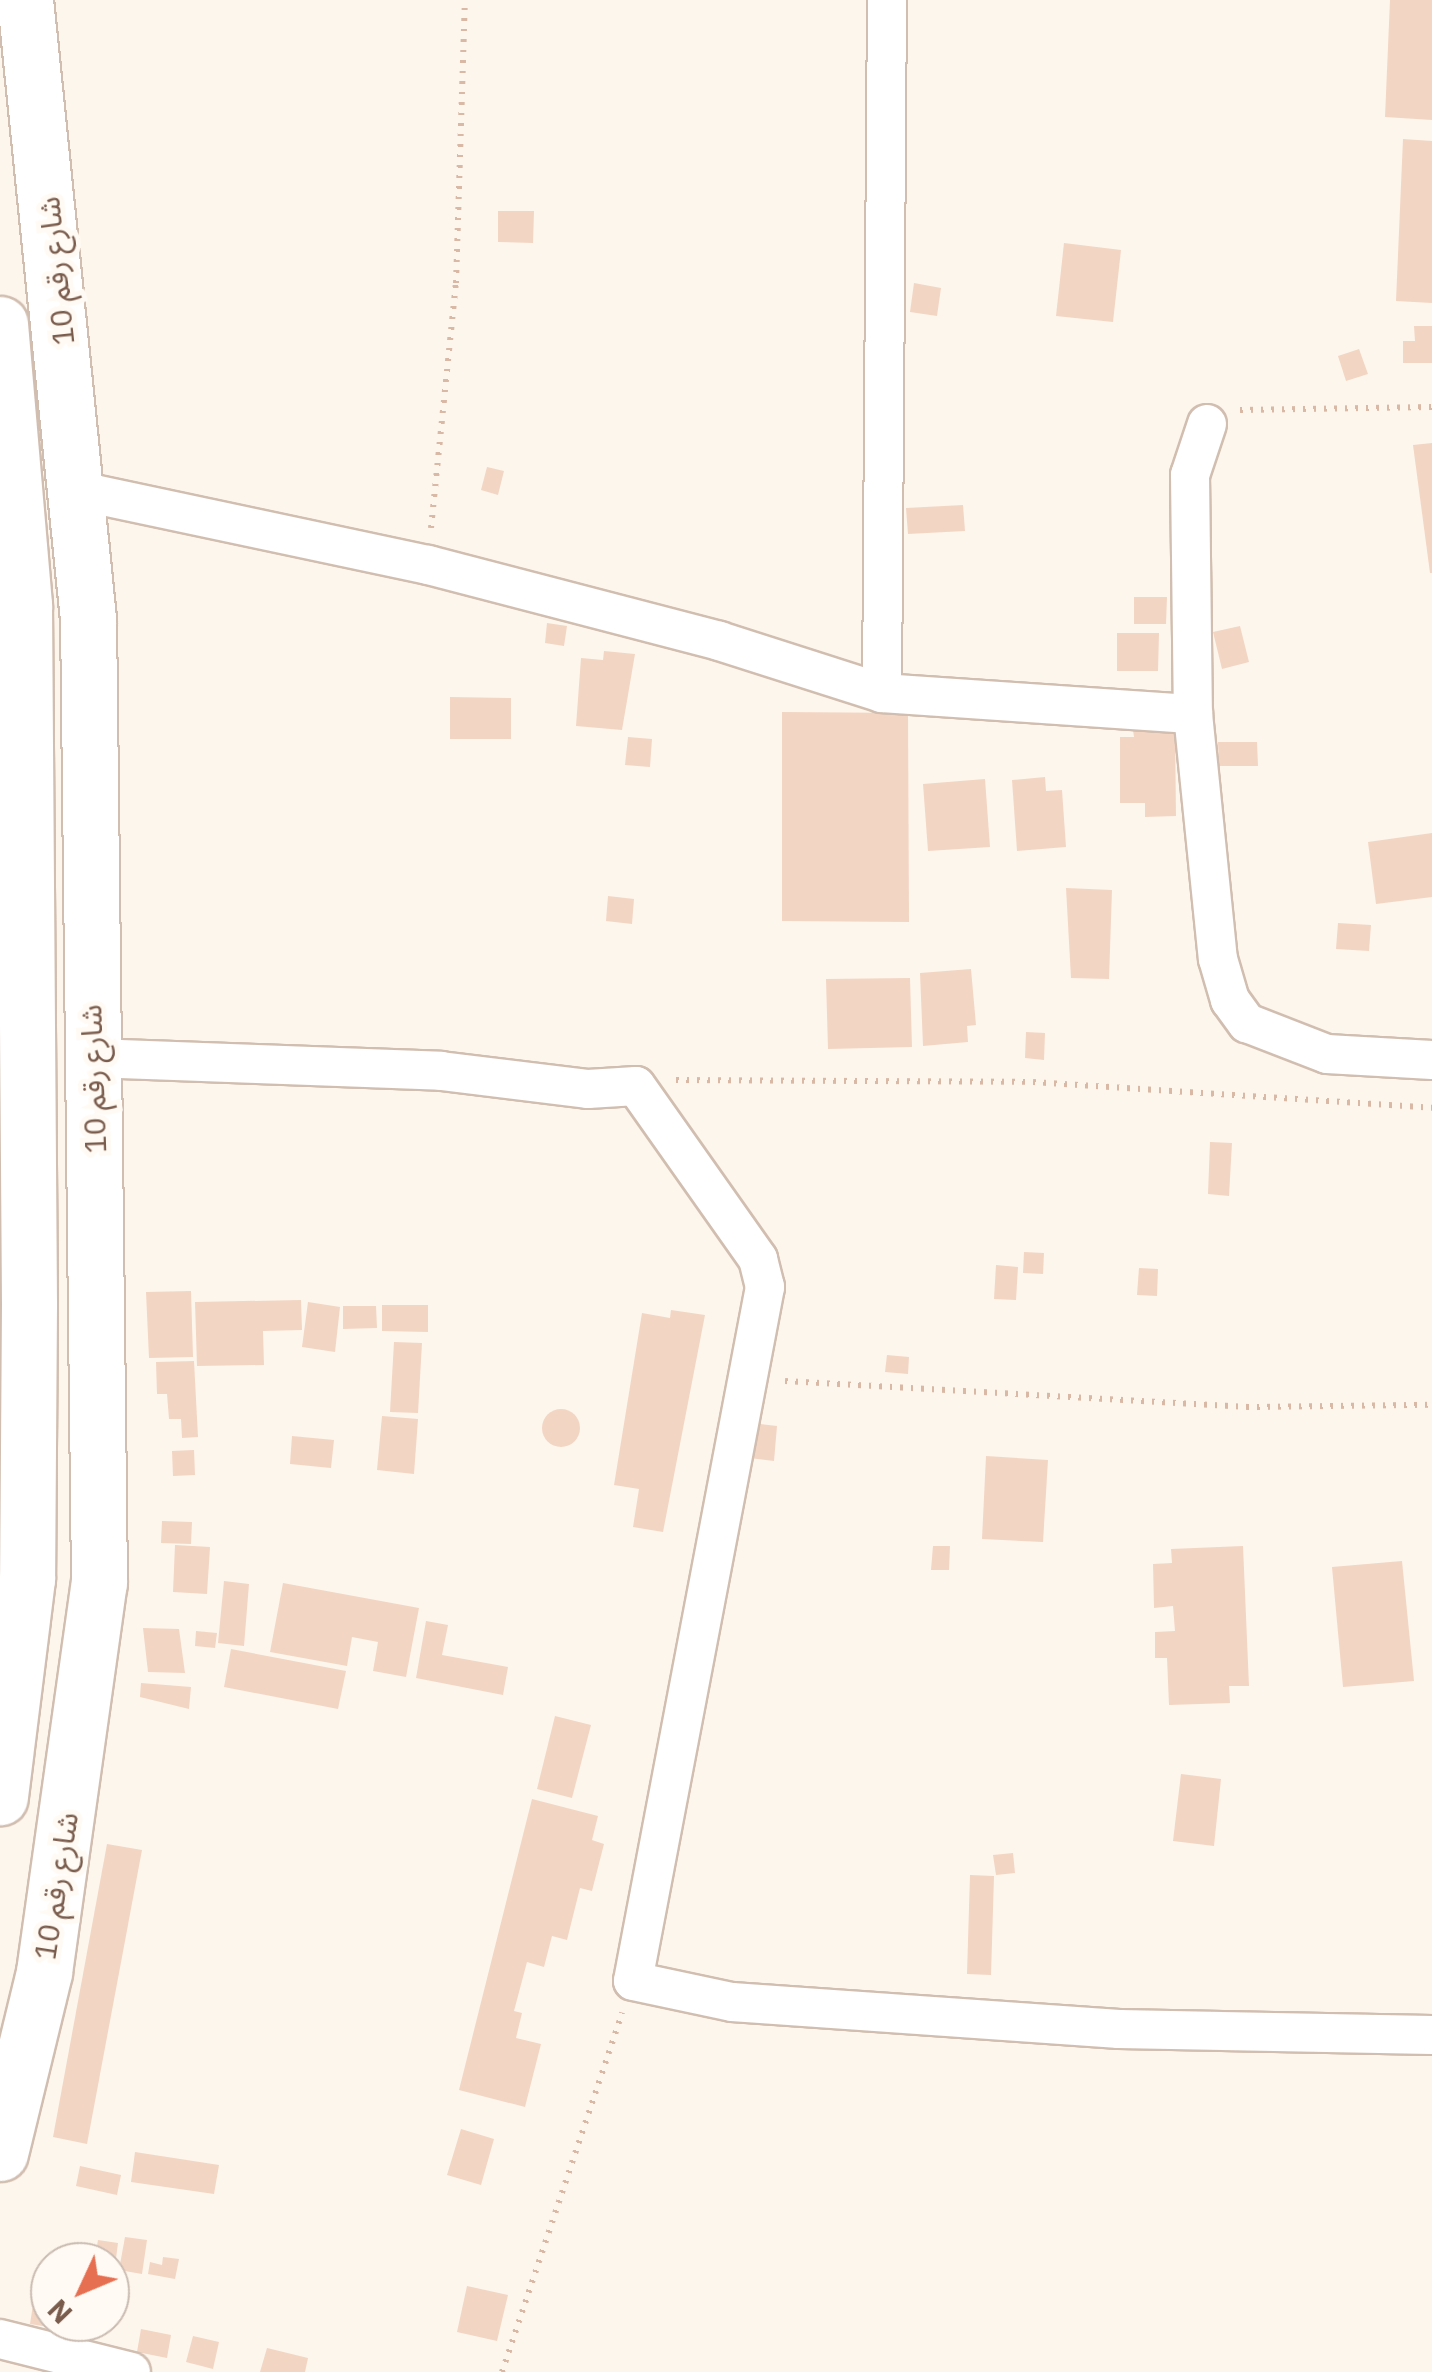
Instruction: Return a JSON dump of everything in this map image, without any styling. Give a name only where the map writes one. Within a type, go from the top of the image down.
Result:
[{"type":"main road","name":"شارع رقم 10","points":[[2,2137],[44,1972],[99,1583],[88,619],[80,491],[25,0]]},
{"type":"main road","name":"شارع رقم 10","points":[[0,324],[24,605],[29,1286],[28,1580],[0,1797]]},
{"type":"street","points":[[882,693],[887,0]]},
{"type":"street","points":[[1207,424],[1190,475],[1193,714],[1218,959],[1230,1000],[1248,1023],[1326,1054],[1432,1060]]},
{"type":"street","points":[[80,491],[428,564],[718,641],[882,693],[1193,714]]},
{"type":"street","points":[[93,1058],[442,1071],[588,1089],[636,1086],[758,1259],[765,1287],[633,1981],[732,2002],[1119,2029],[1432,2035]]},
{"type":"street","points":[[0,2339],[131,2372]]},
{"type":"path","points":[[428,564],[456,283],[465,0]]},
{"type":"path","points":[[1207,424],[1255,406],[1432,407]]},
{"type":"path","points":[[636,1086],[699,1077],[1033,1082],[1432,1108]]},
{"type":"path","points":[[748,1378],[1257,1406],[1432,1405]]},
{"type":"path","points":[[502,2372],[633,1981]]},
{"type":"building","points":[[1390,0],[1432,0],[1432,120],[1385,117]]},
{"type":"building","points":[[1403,139],[1432,141],[1432,303],[1396,301]]},
{"type":"building","points":[[498,211],[534,211],[533,243],[498,242]]},
{"type":"building","points":[[1064,243],[1121,250],[1113,322],[1056,316]]},
{"type":"building","points":[[914,283],[941,288],[937,316],[910,312]]},
{"type":"building","points":[[1414,326],[1432,326],[1432,363],[1403,363],[1403,341],[1415,341]]},
{"type":"building","points":[[1359,349],[1368,374],[1346,381],[1338,356]]},
{"type":"building","points":[[1432,443],[1432,573],[1430,573],[1413,445]]},
{"type":"building","points":[[487,467],[504,471],[498,495],[481,490]]},
{"type":"building","points":[[963,505],[965,531],[908,534],[906,508]]},
{"type":"building","points":[[1134,597],[1167,597],[1166,624],[1134,624]]},
{"type":"building","points":[[547,623],[567,626],[564,646],[545,643]]},
{"type":"building","points":[[1240,626],[1249,662],[1222,669],[1213,632]]},
{"type":"building","points":[[1117,633],[1159,633],[1158,671],[1117,671]]},
{"type":"building","points":[[604,651],[635,654],[622,730],[576,726],[581,658],[603,660]]},
{"type":"building","points":[[450,697],[511,698],[511,739],[450,739]]},
{"type":"building","points":[[782,712],[908,713],[909,922],[782,921]]},
{"type":"building","points":[[1133,730],[1175,730],[1176,816],[1145,817],[1145,803],[1120,803],[1120,737],[1134,737]]},
{"type":"building","points":[[628,737],[652,739],[650,767],[625,765]]},
{"type":"building","points":[[1218,742],[1257,742],[1258,766],[1219,766]]},
{"type":"building","points":[[1045,777],[1046,791],[1062,790],[1066,847],[1017,851],[1012,780]]},
{"type":"building","points":[[985,779],[990,847],[928,851],[923,784]]},
{"type":"building","points":[[1432,833],[1432,897],[1376,904],[1368,842]]},
{"type":"building","points":[[1066,888],[1112,890],[1109,979],[1071,978]]},
{"type":"building","points":[[608,896],[634,899],[632,924],[606,921]]},
{"type":"building","points":[[1338,923],[1371,925],[1369,951],[1336,949]]},
{"type":"building","points":[[971,969],[976,1025],[967,1026],[968,1042],[923,1046],[920,973]]},
{"type":"building","points":[[910,978],[912,1047],[828,1049],[826,979]]},
{"type":"building","points":[[1026,1032],[1045,1033],[1044,1060],[1025,1058]]},
{"type":"building","points":[[1210,1142],[1232,1143],[1229,1196],[1208,1194]]},
{"type":"building","points":[[1024,1252],[1044,1253],[1043,1274],[1023,1273]]},
{"type":"building","points":[[996,1265],[1018,1267],[1016,1300],[994,1299]]},
{"type":"building","points":[[1139,1268],[1158,1269],[1157,1296],[1137,1295]]},
{"type":"building","points":[[191,1291],[193,1357],[149,1358],[146,1292]]},
{"type":"building","points":[[301,1300],[302,1330],[263,1331],[264,1365],[197,1366],[195,1302]]},
{"type":"building","points":[[308,1302],[340,1307],[335,1352],[302,1347]]},
{"type":"building","points":[[382,1305],[428,1305],[428,1332],[382,1331]]},
{"type":"building","points":[[343,1306],[376,1306],[377,1328],[343,1329]]},
{"type":"building","points":[[671,1310],[705,1315],[663,1532],[633,1527],[639,1489],[614,1485],[642,1313],[670,1318]]},
{"type":"building","points":[[394,1342],[422,1343],[418,1413],[390,1412]]},
{"type":"building","points":[[887,1355],[909,1357],[908,1374],[885,1372]]},
{"type":"building","points":[[194,1361],[198,1437],[182,1438],[181,1419],[169,1419],[167,1394],[157,1394],[156,1362]]},
{"type":"building","points":[[561,1409],[574,1415],[580,1428],[574,1441],[561,1447],[548,1441],[542,1428],[548,1415]]},
{"type":"building","points":[[382,1416],[418,1419],[414,1474],[377,1470]]},
{"type":"building","points":[[753,1423],[777,1426],[774,1461],[749,1458]]},
{"type":"building","points":[[292,1436],[334,1440],[331,1468],[290,1464]]},
{"type":"building","points":[[194,1450],[195,1475],[173,1476],[172,1451]]},
{"type":"building","points":[[986,1456],[1048,1460],[1043,1542],[982,1539]]},
{"type":"building","points":[[162,1521],[192,1522],[191,1544],[161,1543]]},
{"type":"building","points":[[175,1545],[210,1547],[207,1594],[173,1592]]},
{"type":"building","points":[[933,1546],[950,1546],[949,1570],[931,1570]]},
{"type":"building","points":[[1243,1546],[1249,1686],[1229,1686],[1230,1703],[1169,1705],[1167,1658],[1155,1658],[1155,1632],[1175,1631],[1173,1606],[1154,1608],[1153,1564],[1172,1563],[1171,1549]]},
{"type":"building","points":[[1402,1561],[1414,1681],[1343,1687],[1332,1567]]},
{"type":"building","points":[[224,1581],[249,1584],[244,1646],[218,1643]]},
{"type":"building","points":[[283,1583],[419,1608],[406,1677],[373,1671],[378,1642],[352,1637],[347,1666],[270,1652]]},
{"type":"building","points":[[426,1621],[448,1625],[442,1655],[508,1667],[503,1695],[416,1678]]},
{"type":"building","points":[[143,1628],[179,1629],[185,1673],[148,1672]]},
{"type":"building","points":[[196,1631],[217,1633],[215,1648],[195,1646]]},
{"type":"building","points":[[231,1649],[346,1671],[338,1709],[224,1687]]},
{"type":"building","points":[[141,1683],[191,1687],[189,1709],[140,1697]]},
{"type":"building","points":[[555,1716],[591,1725],[572,1798],[537,1789]]},
{"type":"building","points":[[1181,1774],[1221,1779],[1214,1846],[1173,1841]]},
{"type":"building","points":[[532,1799],[598,1816],[592,1840],[604,1844],[592,1891],[580,1888],[567,1940],[552,1936],[544,1967],[527,1962],[514,2011],[522,2013],[516,2038],[541,2044],[525,2107],[459,2090]]},
{"type":"building","points":[[107,1844],[142,1850],[87,2144],[53,2137]]},
{"type":"building","points":[[1013,1853],[1015,1873],[996,1875],[993,1855]]},
{"type":"building","points":[[970,1875],[994,1876],[991,1975],[967,1974]]},
{"type":"building","points":[[461,2129],[494,2139],[481,2185],[447,2175]]},
{"type":"building","points":[[135,2152],[219,2165],[214,2194],[131,2182]]},
{"type":"building","points":[[80,2166],[121,2175],[117,2195],[76,2186]]},
{"type":"building","points":[[125,2237],[147,2240],[142,2274],[130,2272],[130,2242],[124,2242]]},
{"type":"building","points":[[163,2257],[179,2259],[175,2279],[148,2274],[150,2262],[162,2265]]},
{"type":"building","points":[[467,2286],[508,2295],[497,2341],[457,2332]]},
{"type":"building","points":[[141,2329],[171,2335],[167,2358],[137,2352]]},
{"type":"building","points":[[193,2336],[219,2342],[213,2369],[186,2362]]},
{"type":"building","points":[[267,2348],[308,2358],[305,2372],[260,2372]]}]
